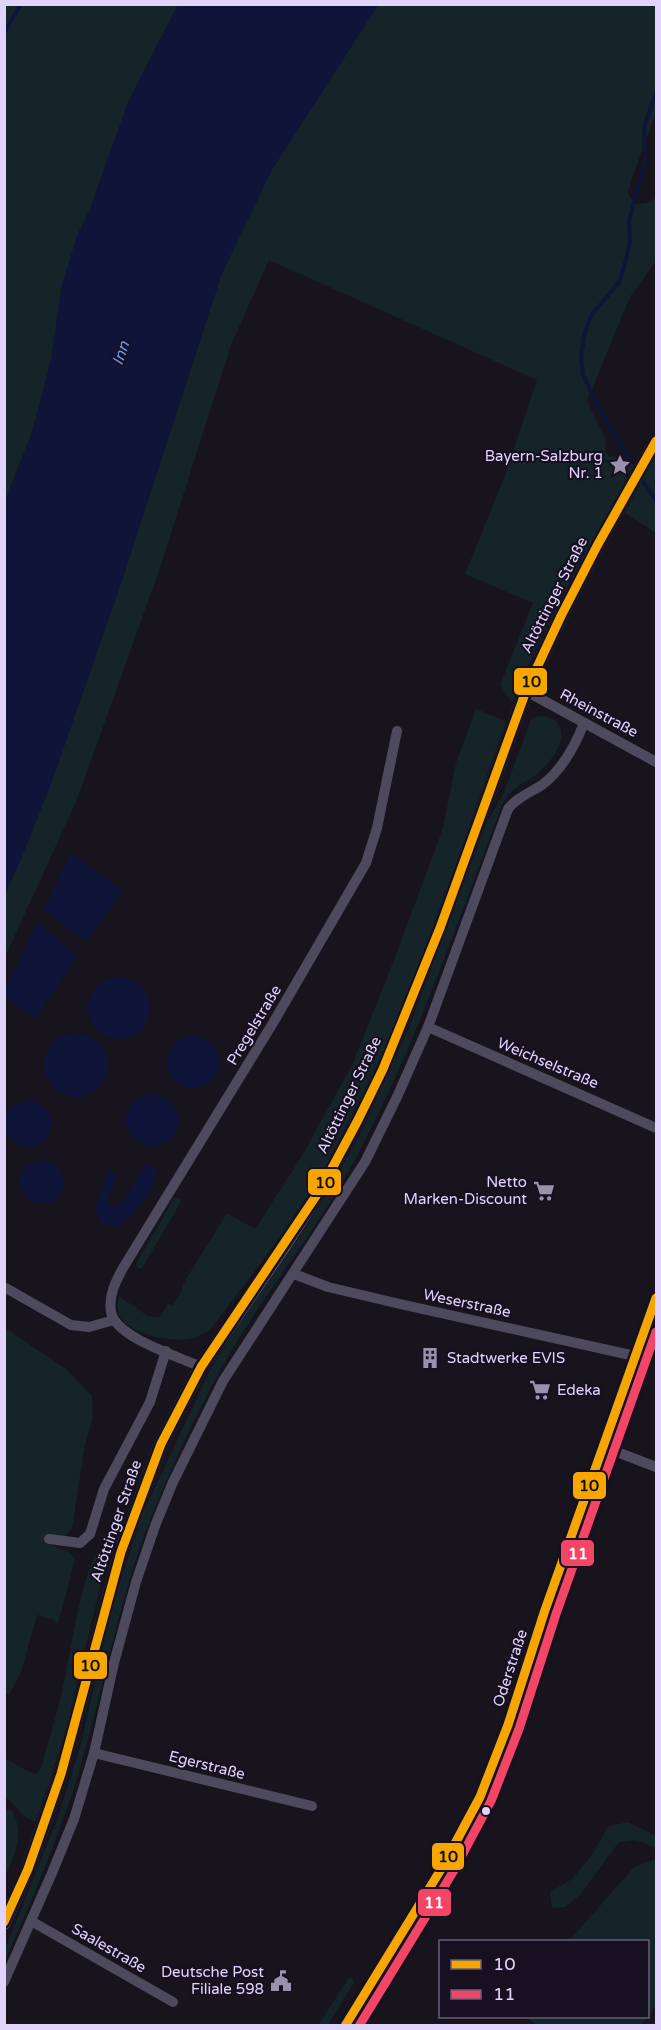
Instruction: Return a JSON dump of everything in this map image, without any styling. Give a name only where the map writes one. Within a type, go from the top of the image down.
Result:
[{"type":"main road","name":"Altöttinger Straße","points":[[4,1923],[28,1869],[61,1774],[100,1623],[132,1519],[161,1444],[201,1366],[322,1187],[383,1069],[440,928],[526,691],[556,625],[657,441]]},
{"type":"street","name":"Rheinstraße","points":[[526,691],[657,762]]},
{"type":"street","points":[[4,1982],[74,1820],[94,1753],[114,1663],[136,1582],[155,1526],[183,1462],[223,1381],[365,1162],[428,1027],[508,810],[514,803],[550,778],[570,752],[584,723]]},
{"type":"street","name":"Pregelstraße","points":[[114,1320],[111,1313],[111,1298],[123,1268],[279,1013],[366,863],[377,828],[397,731]]},
{"type":"street","name":"Weichselstraße","points":[[428,1027],[657,1128]]},
{"type":"street","name":"Weserstraße","points":[[294,1274],[328,1287],[635,1356]]},
{"type":"street","points":[[4,1287],[71,1325],[89,1328],[114,1320],[122,1330],[201,1366]]},
{"type":"street","name":"Oderstraße","points":[[345,2025],[443,1866],[480,1797],[508,1725],[545,1610],[657,1298]]},
{"type":"street","points":[[49,1539],[80,1543],[90,1534],[104,1489],[150,1402],[166,1351]]},
{"type":"street","points":[[604,1447],[657,1467]]},
{"type":"street","name":"Egerstraße","points":[[94,1753],[312,1806]]},
{"type":"street","name":"Saalestraße","points":[[31,1921],[173,2002]]},
{"type":"shaded area","points":[[5,5],[178,5],[129,100],[90,209],[77,236],[50,365],[32,432],[5,501]]},
{"type":"shaded area","points":[[378,5],[656,5],[656,112],[628,194],[637,204],[650,202],[656,197],[656,261],[630,297],[587,401],[606,440],[605,452],[611,457],[617,456],[634,465],[554,612],[512,703],[500,685],[533,603],[465,574],[504,478],[537,380],[269,260],[231,345],[159,571],[76,802],[5,957],[5,894],[53,778],[120,586],[222,273],[271,171]]},
{"type":"shaded area","points":[[656,454],[654,482],[656,485],[656,533],[625,513]]},
{"type":"shaded area","points":[[476,709],[506,721],[392,1034],[328,1162],[289,1226],[210,1330],[193,1338],[175,1340],[152,1336],[131,1327],[119,1315],[119,1296],[148,1316],[159,1318],[168,1304],[173,1305],[183,1284],[227,1213],[255,1229],[303,1154],[353,1063],[397,952],[443,828],[456,763]]},
{"type":"shaded area","points":[[533,717],[552,718],[560,727],[559,747],[541,771],[519,785],[503,803],[433,988],[374,1123],[337,1191],[233,1348],[202,1405],[165,1483],[135,1563],[86,1747],[60,1829],[5,1961],[5,1949],[58,1817],[80,1747],[114,1600],[143,1513],[210,1370],[301,1235],[363,1129],[408,1030],[488,820],[503,795],[530,722]]},
{"type":"shaded area","points":[[174,1198],[179,1198],[181,1202],[142,1268],[138,1269],[136,1264]]},
{"type":"shaded area","points":[[4,1327],[66,1369],[92,1396],[93,1418],[85,1444],[72,1529],[66,1535],[48,1544],[69,1552],[75,1559],[58,1624],[52,1619],[37,1615],[21,1672],[9,1695],[4,1692]]},
{"type":"shaded area","points":[[98,1552],[105,1555],[107,1559],[67,1724],[35,1822],[26,1818],[5,1797],[5,1760],[37,1774],[41,1768],[61,1697],[81,1596],[86,1578]]},
{"type":"shaded area","points":[[7,1809],[13,1811],[18,1837],[15,1852],[5,1876],[4,1813]]},
{"type":"shaded area","points":[[628,1822],[656,1836],[656,1848],[636,1840],[619,1842],[580,1895],[565,1907],[552,1908],[550,1892],[572,1879],[591,1856],[609,1826]]},
{"type":"shaded area","points":[[656,1859],[656,2006],[649,2015],[649,1940],[570,1940],[634,1867]]},
{"type":"shaded area","points":[[349,1978],[352,1978],[354,1982],[328,2025],[318,2025]]},
{"type":"shaded area","points":[[526,2018],[647,2018],[641,2025],[537,2025]]},
{"type":"water","name":"Inn","points":[[178,5],[378,5],[271,171],[222,273],[120,586],[53,778],[5,894],[5,501],[32,432],[50,365],[62,284],[77,236],[90,209],[129,100]]},
{"type":"water","points":[[71,853],[123,891],[86,942],[44,909]]},
{"type":"water","points":[[37,922],[77,956],[35,1019],[5,996],[4,992]]},
{"type":"water","points":[[113,977],[125,977],[141,986],[148,996],[150,1008],[148,1020],[141,1030],[125,1039],[113,1039],[102,1034],[93,1025],[88,1014],[88,1002],[93,991],[102,982]]},
{"type":"water","points":[[70,1033],[82,1033],[99,1042],[106,1053],[108,1065],[106,1077],[99,1088],[82,1097],[70,1097],[58,1092],[49,1083],[44,1071],[44,1059],[49,1047],[58,1038]]},
{"type":"water","points":[[193,1036],[203,1038],[211,1044],[217,1052],[219,1062],[217,1072],[211,1080],[203,1086],[193,1088],[183,1086],[175,1080],[169,1072],[167,1062],[169,1052],[175,1044],[183,1038]]},
{"type":"water","points":[[152,1094],[166,1098],[174,1106],[178,1120],[174,1134],[166,1142],[152,1146],[138,1142],[130,1134],[126,1120],[130,1106],[138,1098]]},
{"type":"water","points":[[28,1101],[44,1108],[51,1124],[44,1140],[28,1147],[12,1140],[5,1124],[12,1108]]},
{"type":"water","points":[[42,1160],[57,1167],[64,1182],[57,1197],[42,1204],[27,1197],[20,1182],[27,1167]]},
{"type":"water","points":[[145,1165],[158,1169],[150,1192],[118,1228],[101,1223],[95,1209],[109,1167],[116,1176],[108,1199],[112,1209],[124,1200]]},
{"type":"waterway","points":[[4,33],[21,4]]},
{"type":"waterway","points":[[630,460],[595,401],[583,375],[581,356],[585,332],[591,316],[619,282],[625,264],[630,241],[629,222],[645,160],[644,127],[656,93]]},
{"type":"waterway","points":[[643,482],[656,500]]},
{"type":"transit line","name":"10","points":[[4,1922],[28,1869],[61,1774],[121,1552],[161,1444],[201,1367],[322,1187],[358,1120],[383,1069],[440,928],[526,691],[597,546],[656,441]]},
{"type":"transit line","name":"10","points":[[345,2026],[443,1866],[480,1797],[508,1725],[545,1610],[656,1298]]},
{"type":"transit line","name":"11","points":[[359,2026],[453,1872],[491,1801],[519,1729],[556,1614],[656,1332]]},
{"type":"place","name":"Bayern-Salzburg Nr. 1","points":[[620,465]]},
{"type":"place","name":"Netto Marken-Discount","points":[[544,1191]]},
{"type":"place","name":"Stadtwerke EVIS","points":[[430,1358]]},
{"type":"place","name":"Edeka","points":[[540,1390]]},
{"type":"place","name":"Deutsche Post Filiale 598","points":[[281,1981]]}]
